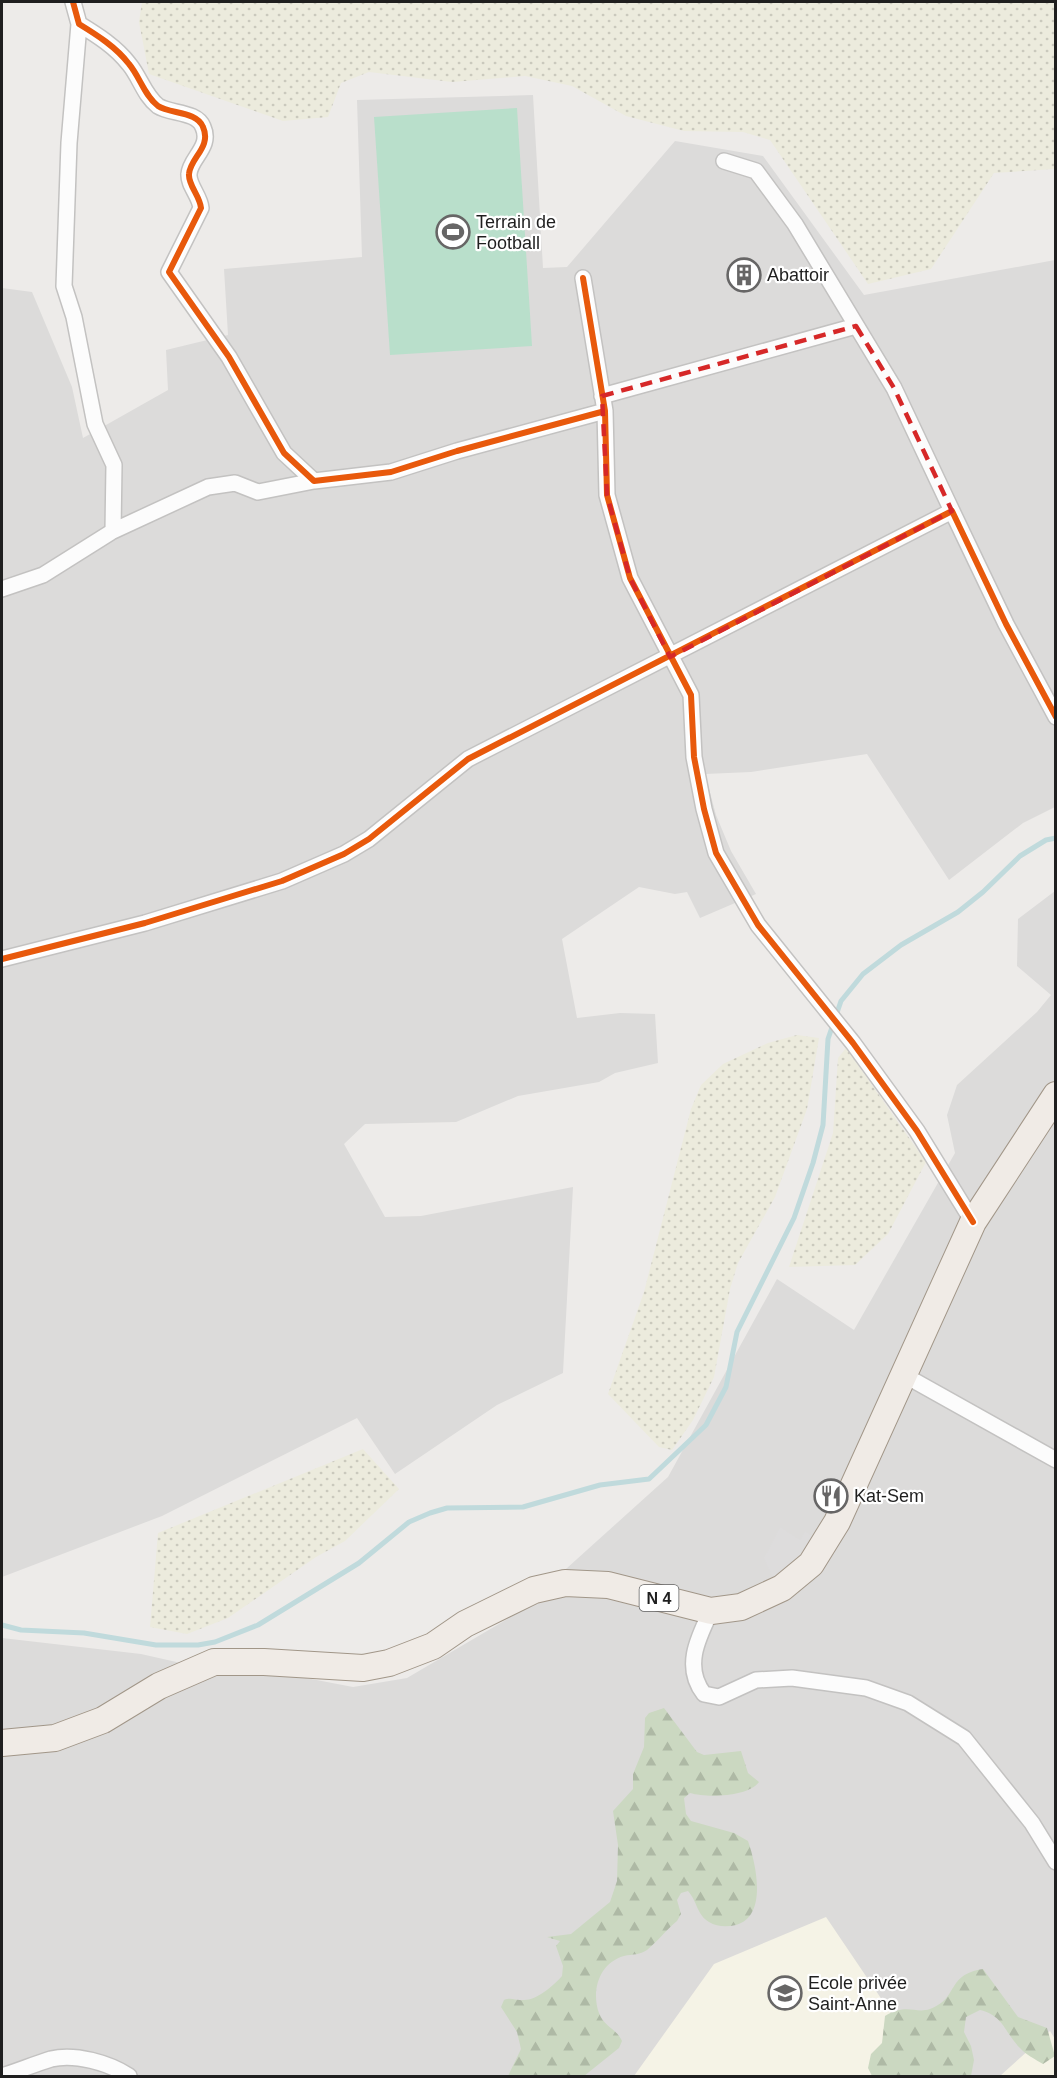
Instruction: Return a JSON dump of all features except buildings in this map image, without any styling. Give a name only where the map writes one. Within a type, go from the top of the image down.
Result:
[{"type":"main road","name":"N 4","points":[[2,1743],[55,1738],[103,1720],[159,1686],[214,1662],[264,1662],[363,1668],[389,1663],[433,1646],[465,1624],[534,1590],[565,1583],[608,1585],[711,1611],[741,1607],[782,1588],[811,1564],[837,1522],[973,1222],[1056,1095]]},
{"type":"street","points":[[73,2],[79,24],[69,143],[63,286],[74,317],[95,424],[114,465],[113,531]]},
{"type":"street","points":[[79,24],[122,56],[159,106],[198,119],[204,127],[200,155],[189,175],[201,208],[169,272],[229,357],[284,453],[314,481]]},
{"type":"street","points":[[724,161],[756,171],[795,224],[894,388],[1006,624],[1056,717]]},
{"type":"street","points":[[583,278],[605,411],[607,495],[630,578],[691,695],[694,757],[704,809],[716,853],[758,925],[853,1043],[917,1131],[973,1222]]},
{"type":"street","points":[[602,396],[856,326]]},
{"type":"street","points":[[2,589],[43,575],[113,531],[208,486],[235,483],[258,492],[314,481],[391,472],[457,451],[605,411]]},
{"type":"street","points":[[2,959],[145,923],[225,899],[282,881],[344,854],[369,839],[468,759],[952,511]]},
{"type":"street","points":[[904,1375],[1056,1460]]},
{"type":"street","points":[[711,1611],[693,1658],[693,1673],[704,1694],[719,1697],[756,1680],[792,1678],[866,1688],[908,1703],[934,1717],[964,1738],[1032,1823],[1056,1862]]},
{"type":"street","points":[[2,2076],[52,2059],[71,2058],[113,2067],[129,2076]]},
{"type":"highlighted area","points":[[856,326],[894,388],[952,511],[670,657],[630,578],[607,495],[602,396]]},
{"type":"shaded area","points":[[142,2],[1055,2],[1055,169],[994,173],[931,269],[868,284],[770,140],[743,132],[684,131],[626,116],[572,86],[525,76],[452,82],[369,72],[341,83],[328,117],[283,121],[149,74],[139,22]]},
{"type":"shaded area","points":[[533,95],[543,268],[567,267],[675,141],[763,156],[864,295],[1055,260],[1055,807],[1023,823],[949,880],[867,754],[751,772],[705,774],[716,815],[731,851],[756,894],[700,918],[687,892],[675,894],[639,887],[562,939],[577,1018],[620,1013],[655,1014],[658,1063],[615,1073],[599,1082],[518,1096],[456,1122],[365,1124],[344,1144],[385,1217],[421,1216],[573,1187],[563,1373],[497,1405],[395,1474],[357,1418],[162,1516],[2,1577],[2,288],[32,292],[72,387],[83,438],[168,390],[166,350],[228,335],[224,269],[362,257],[357,100]]},
{"type":"shaded area","points":[[1055,891],[1055,2076],[2,2076],[2,1638],[141,1654],[234,1675],[280,1673],[353,1687],[407,1678],[516,1614],[668,1477],[777,1279],[854,1330],[955,1153],[947,1115],[957,1085],[1037,1012],[1051,995],[1017,966],[1018,919]]},
{"type":"shaded area","points":[[797,1035],[819,1038],[807,1109],[775,1197],[738,1263],[730,1289],[714,1377],[693,1420],[672,1450],[659,1447],[608,1394],[644,1292],[691,1109],[701,1085],[723,1064],[768,1043]]},
{"type":"shaded area","points":[[846,1048],[926,1162],[888,1234],[855,1265],[789,1267],[833,1133],[838,1058]]},
{"type":"shaded area","points":[[363,1449],[399,1489],[345,1541],[316,1557],[228,1618],[187,1634],[150,1627],[158,1533]]},
{"type":"shaded area","points":[[780,1527],[800,1540],[805,1531],[823,1543],[777,1588],[764,1558]]},
{"type":"shaded area","name":"Ecole privée Saint-Anne","points":[[826,1917],[897,2022],[960,2076],[634,2076],[714,1964]]},
{"type":"shaded area","points":[[1050,2031],[1055,2039],[1055,2076],[1000,2076]]},
{"type":"green space","name":"Terrain de Football","points":[[517,108],[532,346],[390,355],[374,117]]},
{"type":"green space","points":[[664,1708],[697,1752],[704,1755],[741,1751],[748,1773],[759,1782],[746,1791],[737,1793],[706,1796],[690,1793],[684,1798],[686,1814],[691,1821],[734,1833],[748,1841],[757,1888],[752,1911],[746,1920],[736,1925],[715,1925],[702,1916],[688,1891],[681,1893],[677,1900],[681,1914],[677,1921],[647,1950],[624,1956],[608,1965],[599,1979],[596,1996],[599,2013],[622,2041],[619,2048],[584,2076],[508,2076],[521,2049],[517,2032],[501,2007],[507,1999],[534,1998],[558,1980],[562,1976],[563,1966],[556,1946],[560,1941],[547,1937],[571,1934],[610,1902],[617,1881],[618,1845],[613,1811],[633,1789],[633,1774],[644,1747],[645,1718],[649,1713]]},
{"type":"green space","points":[[983,1969],[1018,2017],[1047,2028],[1055,2056],[1043,2064],[1031,2057],[1015,2042],[999,2020],[980,2010],[966,2017],[964,2032],[971,2046],[974,2060],[971,2076],[872,2076],[868,2068],[871,2054],[882,2043],[885,2016],[905,2009],[930,2009],[946,1999],[957,1981],[963,1976]]},
{"type":"waterway","points":[[2,1625],[21,1630],[84,1633],[156,1645],[198,1645],[215,1642],[258,1625],[359,1563],[409,1522],[430,1513],[447,1508],[523,1507],[600,1485],[649,1479],[706,1425],[726,1387],[737,1332],[794,1218],[823,1125],[828,1039],[841,1001],[863,974],[901,945],[958,912],[983,892],[1020,856],[1046,840],[1056,838]]},
{"type":"cycle path","points":[[73,2],[79,24],[106,42],[124,58],[153,102],[163,109],[189,115],[200,122],[203,127],[205,141],[189,174],[201,208],[169,272],[229,357],[284,453],[314,481],[391,472],[457,451],[605,411]]},
{"type":"cycle path","points":[[583,278],[605,411],[607,495],[630,578],[691,695],[694,757],[704,809],[716,853],[758,925],[853,1043],[917,1131],[973,1222]]},
{"type":"cycle path","points":[[2,959],[145,923],[282,881],[344,854],[369,839],[468,759],[952,511],[1006,624],[1056,717]]},
{"type":"place","name":"Terrain de Football","points":[[453,232]]},
{"type":"place","name":"Abattoir","points":[[744,275]]},
{"type":"place","name":"Kat-Sem","points":[[831,1496]]},
{"type":"place","name":"Ecole privée Saint-Anne","points":[[785,1993]]}]
